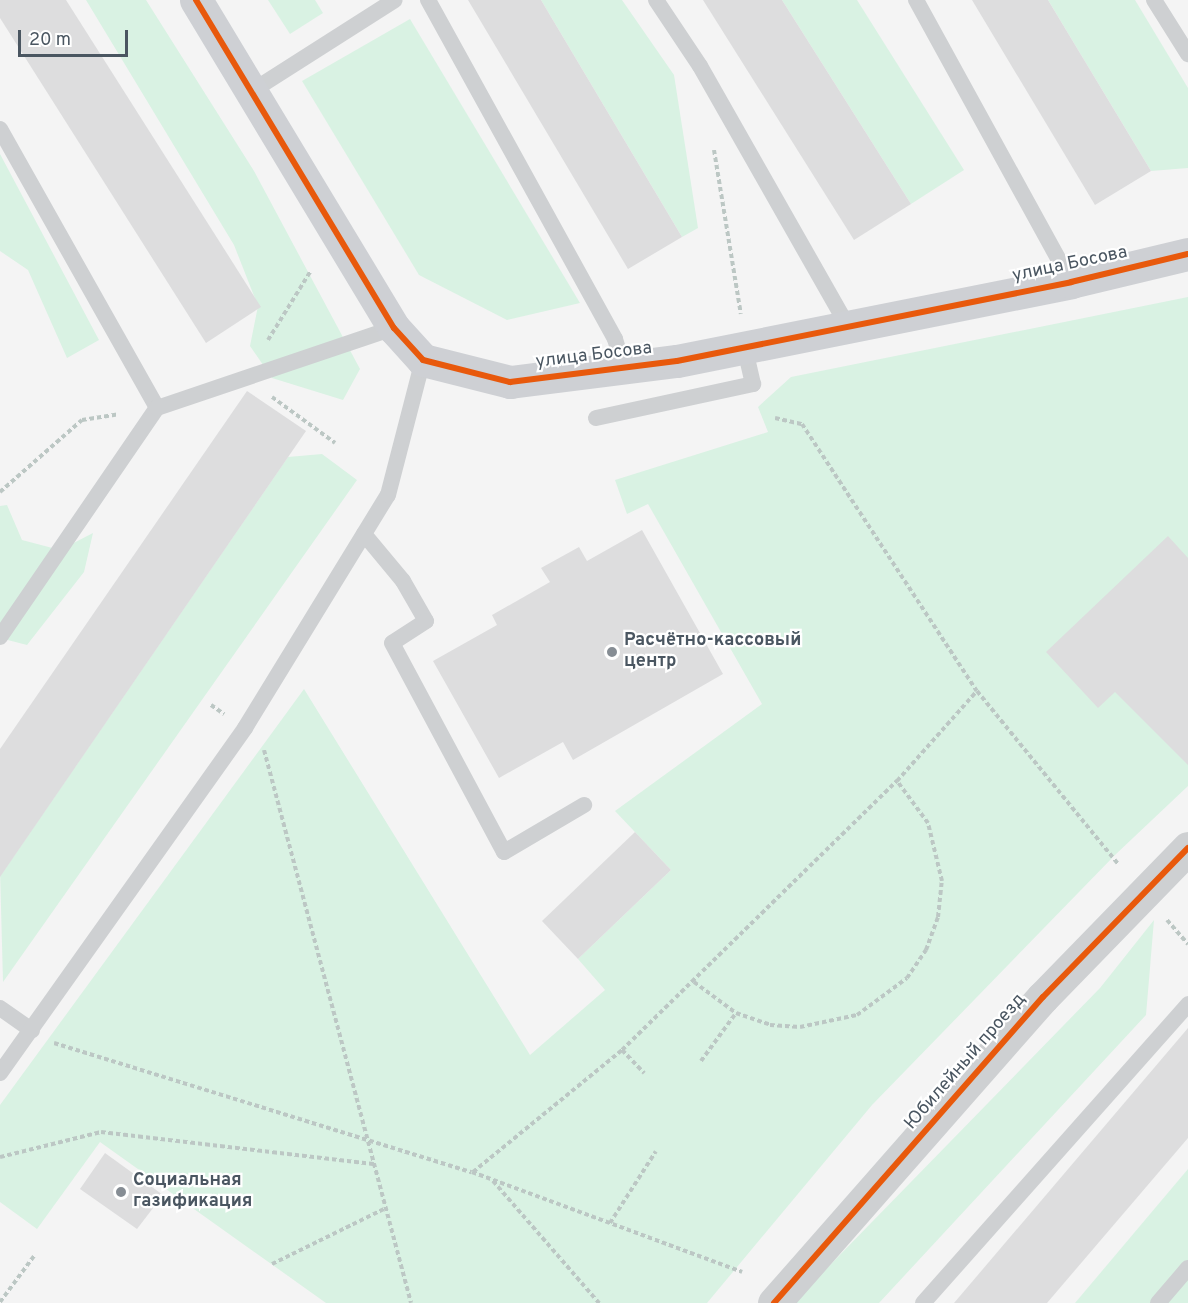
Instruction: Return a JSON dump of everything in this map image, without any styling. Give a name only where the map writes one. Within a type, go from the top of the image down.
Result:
[{"type":"street","points":[[196,0],[394,328],[423,360]]},
{"type":"street","name":"улица Босова","points":[[423,360],[510,382],[677,361],[1071,282],[1188,254]]},
{"type":"street","name":"Юбилейный проезд","points":[[774,1303],[1043,997],[1185,859]]},
{"type":"lane","points":[[252,91],[395,0]]},
{"type":"lane","points":[[428,0],[615,339],[623,366]]},
{"type":"lane","points":[[656,0],[700,66],[848,327]]},
{"type":"lane","points":[[916,0],[1071,282]]},
{"type":"lane","points":[[1154,0],[1188,54]]},
{"type":"lane","points":[[0,129],[156,408]]},
{"type":"lane","points":[[0,637],[156,408],[394,328]]},
{"type":"lane","points":[[0,1073],[244,728],[388,495],[423,360]]},
{"type":"lane","points":[[596,418],[753,384],[748,362]]},
{"type":"lane","points":[[364,534],[403,581],[426,621],[392,643],[504,852],[584,805]]},
{"type":"lane","points":[[922,1303],[1188,1004]]},
{"type":"lane","points":[[0,1008],[32,1030]]},
{"type":"lane","points":[[1158,1303],[1188,1268]]},
{"type":"path","points":[[713,146],[741,317]]},
{"type":"path","points":[[0,492],[82,420],[156,408]]},
{"type":"path","points":[[775,418],[802,424],[977,691],[1118,864]]},
{"type":"path","points":[[316,429],[335,442]]},
{"type":"path","points":[[472,1172],[622,1050],[694,982],[897,781],[977,691]]},
{"type":"path","points":[[211,705],[227,716]]},
{"type":"path","points":[[260,738],[411,1303]]},
{"type":"path","points":[[694,982],[736,1013],[770,1025],[827,1024],[875,1005],[907,978],[926,950],[938,917],[942,881],[928,823],[897,781]]},
{"type":"path","points":[[1161,912],[1188,944]]},
{"type":"path","points":[[701,1061],[736,1013]]},
{"type":"path","points":[[47,1041],[472,1172],[742,1272]]},
{"type":"path","points":[[622,1050],[645,1073]]},
{"type":"path","points":[[0,1157],[101,1132],[375,1164]]},
{"type":"path","points":[[610,1223],[656,1151]]},
{"type":"path","points":[[491,1179],[599,1303]]},
{"type":"path","points":[[272,1264],[386,1209]]},
{"type":"path","points":[[0,1302],[34,1256]]},
{"type":"green space","points":[[86,0],[146,0],[254,171],[360,369],[343,400],[272,378],[250,346],[258,306],[234,245]]},
{"type":"green space","points":[[268,0],[315,0],[323,13],[290,34]]},
{"type":"green space","points":[[541,0],[622,0],[674,75],[698,228],[682,237]]},
{"type":"green space","points":[[782,0],[857,0],[964,170],[911,204]]},
{"type":"green space","points":[[1048,0],[1135,0],[1188,88],[1188,168],[1151,171]]},
{"type":"green space","points":[[410,19],[580,303],[507,320],[419,275],[302,81]]},
{"type":"green space","points":[[0,154],[99,340],[67,358],[28,270],[0,251]]},
{"type":"green space","points":[[1188,297],[1188,786],[1115,855],[872,1105],[707,1303],[326,1303],[100,1142],[37,1229],[0,1202],[0,1105],[304,689],[530,1055],[605,990],[578,959],[671,870],[615,811],[762,704],[648,504],[627,514],[615,480],[768,432],[758,407],[791,377]]},
{"type":"green space","points":[[322,454],[357,480],[3,982],[0,870],[3,872],[288,457]]},
{"type":"green space","points":[[7,505],[22,540],[60,550],[93,533],[84,572],[27,645],[0,638],[0,506]]},
{"type":"green space","points":[[1154,920],[1146,1015],[879,1303],[793,1303],[1100,988]]},
{"type":"green space","points":[[1188,1169],[1188,1303],[1075,1303]]},
{"type":"building","points":[[0,0],[66,0],[261,307],[206,343],[0,18]]},
{"type":"building","points":[[468,0],[541,0],[682,237],[628,269]]},
{"type":"building","points":[[703,0],[782,0],[911,204],[854,240]]},
{"type":"building","points":[[972,0],[1048,0],[1151,171],[1095,205]]},
{"type":"building","points":[[247,391],[306,431],[0,877],[0,749]]},
{"type":"building","name":"Расчётно-кассовый центр","points":[[642,530],[723,674],[573,760],[563,742],[499,778],[433,661],[497,625],[492,615],[550,582],[541,568],[579,547],[587,561]]},
{"type":"building","points":[[1168,536],[1188,558],[1188,765],[1115,692],[1098,708],[1046,652]]},
{"type":"building","points":[[635,832],[671,870],[578,959],[542,921]]},
{"type":"building","points":[[1188,1028],[1188,1138],[1047,1303],[954,1303]]},
{"type":"building","name":"Социальная газификация","points":[[105,1153],[163,1195],[137,1229],[80,1189]]},
{"type":"cycle path","points":[[196,0],[394,328],[423,360],[510,382],[677,361],[1071,282],[1188,254]]},
{"type":"cycle path","points":[[774,1303],[1043,997],[1188,848]]},
{"type":"place","name":"Расчётно-кассовый центр","points":[[612,652]]},
{"type":"place","name":"Социальная газификация","points":[[121,1192]]}]
